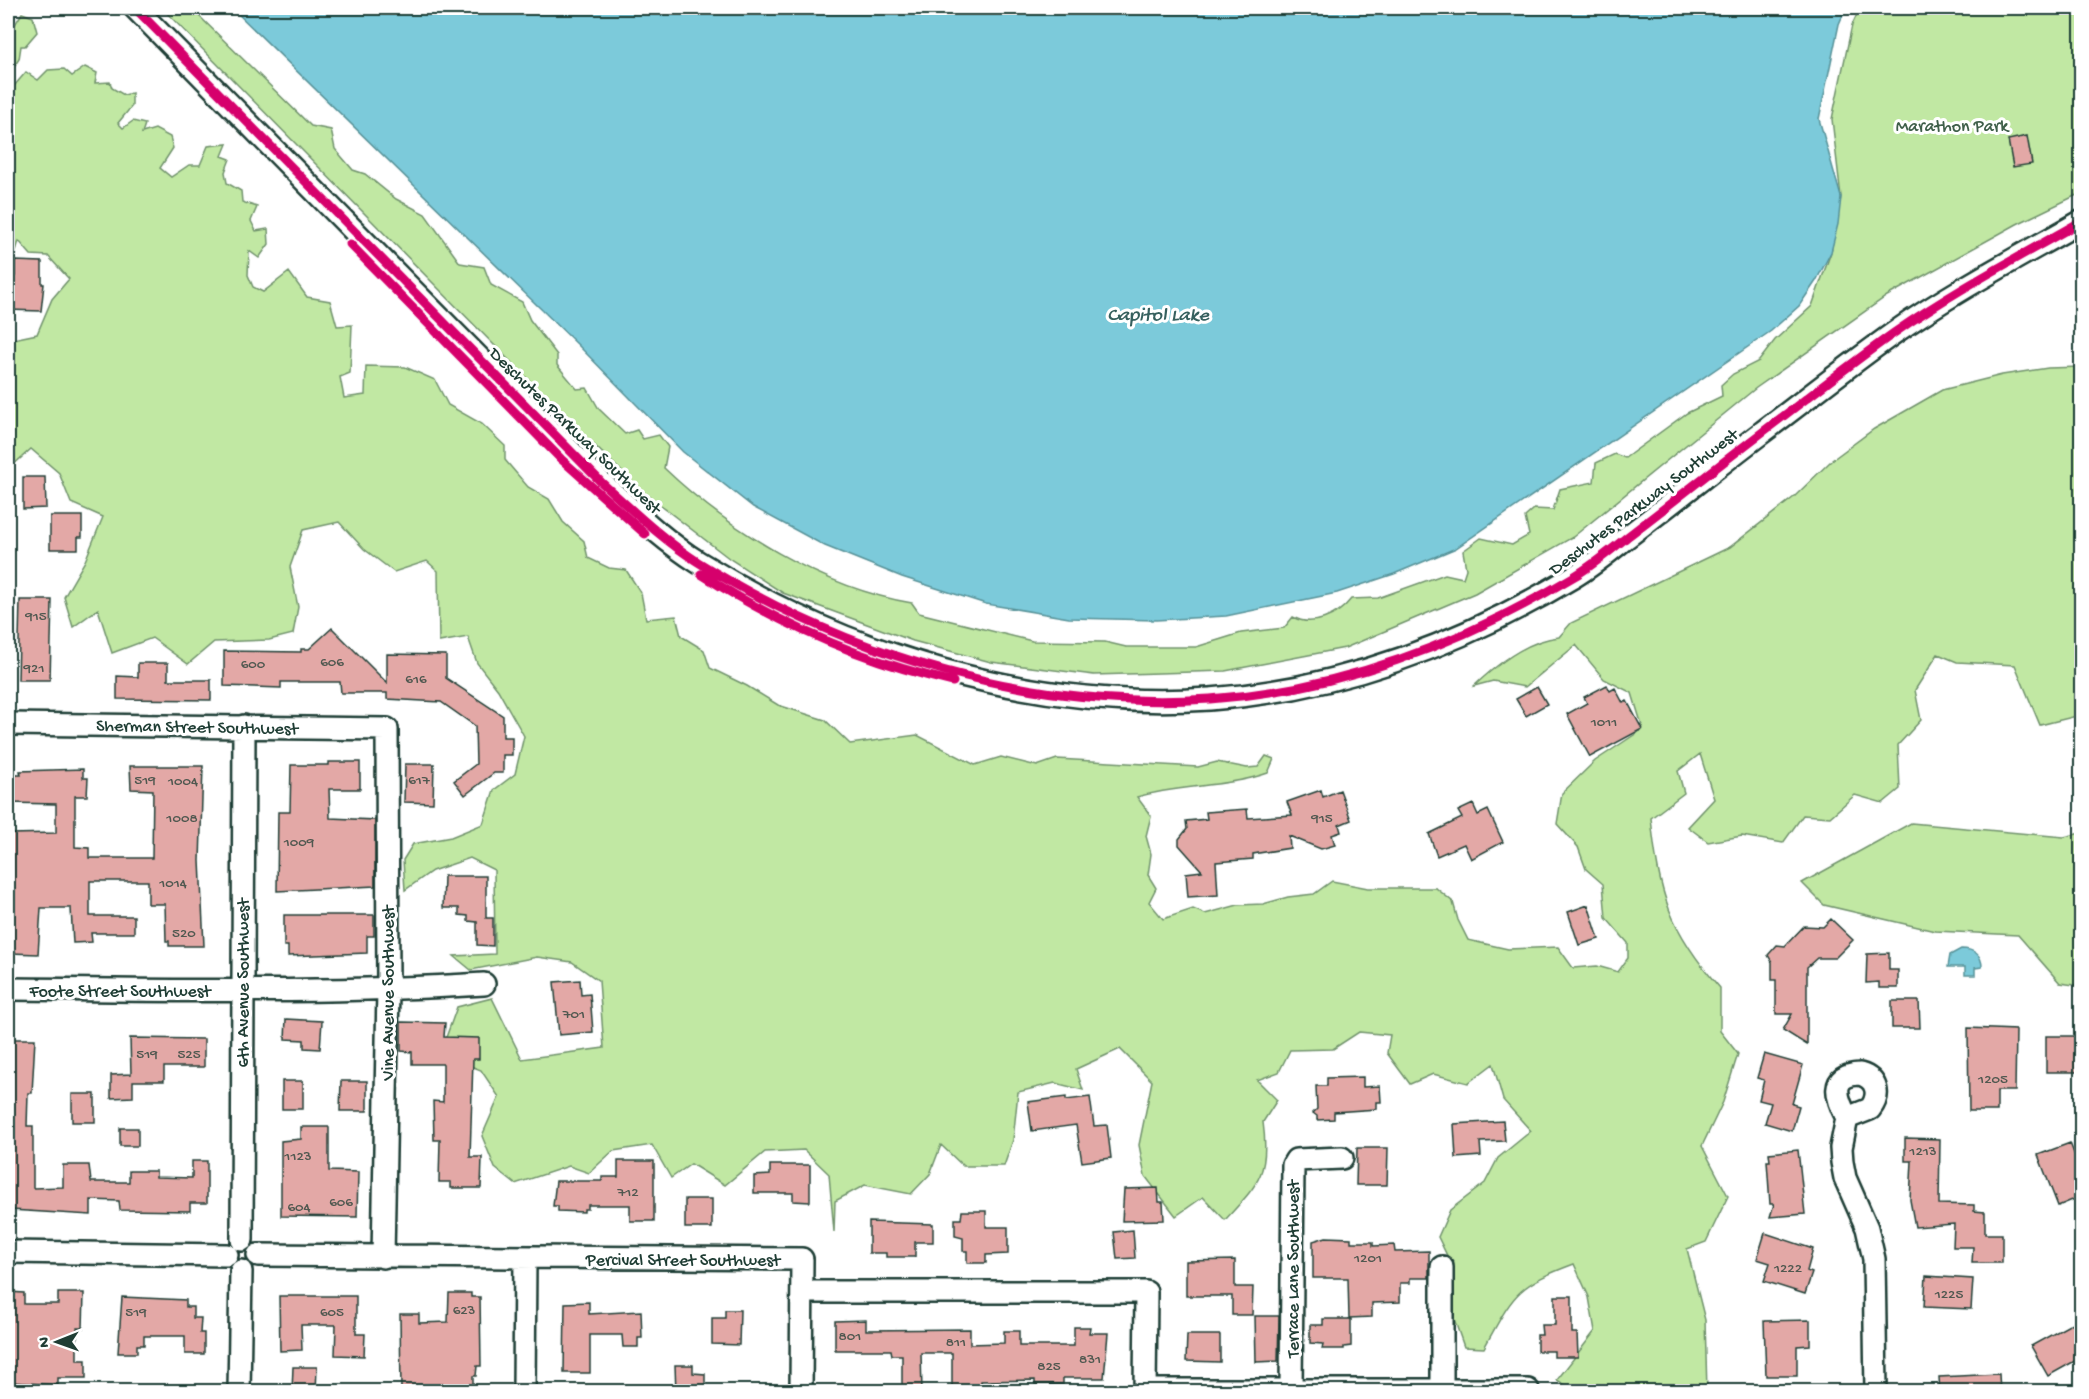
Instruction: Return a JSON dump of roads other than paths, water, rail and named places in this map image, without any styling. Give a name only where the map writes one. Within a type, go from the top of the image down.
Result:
[{"type":"street","name":"Deschutes Parkway Southwest","points":[[135,8],[601,482],[646,522],[696,561],[786,609],[847,637],[905,659],[1010,686],[1062,693],[1137,699],[1210,699],[1286,688],[1368,670],[1436,646],[1506,615],[1578,574],[1896,332],[1968,285],[2082,221]]},
{"type":"street","name":"Sherman Street Southwest","points":[[8,724],[387,729]]},
{"type":"street","name":"6th Avenue Southwest","points":[[234,1247],[241,991],[244,726]]},
{"type":"street","name":"Vine Avenue Southwest","points":[[383,1257],[388,989],[387,729]]},
{"type":"street","name":"Foote Street Southwest","points":[[8,989],[241,991],[388,989],[484,984]]},
{"type":"street","points":[[1847,1118],[1841,1148],[1844,1170],[1867,1228],[1874,1259],[1876,1392]]},
{"type":"street","name":"Terrace Lane Southwest","points":[[1291,1389],[1293,1165],[1296,1160],[1342,1158]]},
{"type":"street","points":[[8,1252],[234,1247],[254,1244],[258,1255],[253,1267],[241,1270],[230,1265],[234,1247]]},
{"type":"street","name":"Percival Street Southwest","points":[[258,1255],[802,1259],[802,1292]]},
{"type":"street","points":[[524,1392],[525,1258]]},
{"type":"street","points":[[1442,1267],[1442,1390]]},
{"type":"street","points":[[239,1392],[241,1270]]},
{"type":"street","points":[[801,1392],[802,1292],[1146,1292],[1145,1390],[1528,1390]]},
{"type":"water","name":"Capitol Lake","points":[[232,8],[1846,8],[1839,24],[1819,119],[1841,197],[1838,224],[1831,252],[1816,281],[1799,306],[1771,331],[1456,548],[1394,574],[1337,593],[1226,616],[1156,620],[1069,618],[986,604],[902,577],[825,546],[753,507],[683,452],[578,345]]},
{"type":"water","points":[[1961,949],[1970,950],[1981,959],[1982,967],[1975,968],[1975,975],[1965,975],[1965,967],[1948,967],[1950,955]]},
{"type":"park label","name":"Marathon Park","points":[[1952,125]]}]
